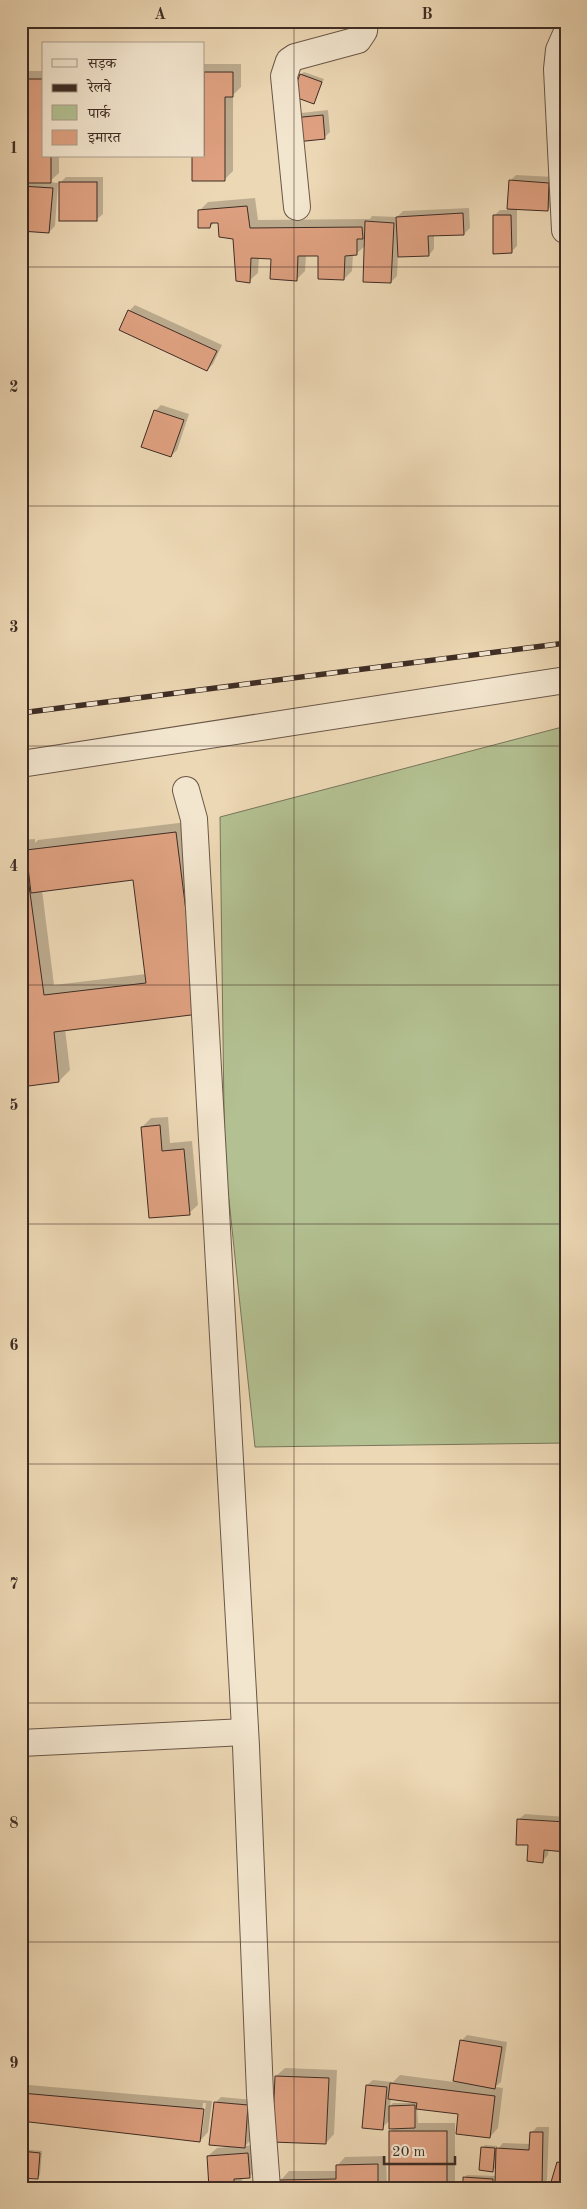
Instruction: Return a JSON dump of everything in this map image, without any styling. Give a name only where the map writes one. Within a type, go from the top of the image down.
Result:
[{"type":"street","points":[[298,208],[284,76],[289,61],[296,56],[358,40],[364,31],[365,21]]},
{"type":"street","points":[[565,230],[557,69],[559,50],[566,34]]},
{"type":"street","points":[[21,764],[566,680]]},
{"type":"street","points":[[186,790],[195,829],[245,1732],[259,2084],[267,2188]]},
{"type":"street","points":[[21,1743],[245,1732]]},
{"type":"green space","points":[[566,726],[566,1443],[255,1447],[229,1200],[225,1183],[220,817]]},
{"type":"building","points":[[205,72],[233,72],[233,97],[225,97],[225,181],[192,181],[192,158],[205,158]]},
{"type":"building","points":[[300,74],[322,82],[314,104],[292,96]]},
{"type":"building","points":[[21,79],[42,79],[42,158],[51,158],[51,183],[21,183]]},
{"type":"building","points":[[323,115],[325,139],[296,142],[293,118]]},
{"type":"building","points":[[509,180],[549,183],[548,211],[507,209]]},
{"type":"building","points":[[59,182],[97,182],[97,221],[59,221]]},
{"type":"building","points":[[21,186],[53,188],[49,233],[21,231]]},
{"type":"building","points":[[247,206],[250,228],[362,227],[363,239],[357,239],[357,255],[345,256],[344,280],[318,279],[318,256],[298,256],[297,281],[270,279],[271,259],[251,258],[250,283],[236,281],[233,239],[219,237],[218,223],[211,223],[210,228],[198,228],[198,210]]},
{"type":"building","points":[[463,213],[464,235],[428,236],[429,256],[398,257],[396,217]]},
{"type":"building","points":[[493,215],[511,215],[512,253],[493,254]]},
{"type":"building","points":[[365,221],[394,223],[391,283],[363,282]]},
{"type":"building","points":[[128,310],[217,351],[207,371],[119,330]]},
{"type":"building","points":[[154,410],[184,420],[171,457],[141,447]]},
{"type":"building","points":[[176,832],[199,1014],[54,1032],[59,1082],[21,1087],[21,849],[24,849],[44,995],[146,983],[133,880],[31,893],[26,850]]},
{"type":"building","points":[[160,1125],[162,1151],[184,1149],[190,1215],[149,1218],[141,1127]]},
{"type":"building","points":[[517,1819],[566,1822],[566,1852],[544,1850],[543,1863],[527,1861],[528,1845],[516,1845]]},
{"type":"building","points":[[460,2040],[502,2047],[495,2089],[453,2081]]},
{"type":"building","points":[[275,2076],[329,2078],[326,2144],[272,2142]]},
{"type":"building","points":[[390,2083],[495,2096],[490,2138],[456,2134],[458,2114],[416,2109],[417,2103],[388,2099]]},
{"type":"building","points":[[366,2085],[387,2087],[383,2130],[362,2128]]},
{"type":"building","points":[[21,2093],[204,2109],[200,2142],[21,2121]]},
{"type":"building","points":[[214,2102],[248,2105],[245,2148],[209,2145]]},
{"type":"building","points":[[415,2105],[415,2128],[389,2129],[389,2106]]},
{"type":"building","points":[[389,2131],[447,2131],[447,2188],[389,2188]]},
{"type":"building","points":[[530,2132],[543,2132],[542,2187],[495,2185],[496,2148],[529,2150]]},
{"type":"building","points":[[481,2147],[495,2148],[493,2172],[479,2170]]},
{"type":"building","points":[[21,2151],[40,2153],[38,2179],[21,2178]]},
{"type":"building","points":[[248,2153],[250,2178],[234,2179],[234,2188],[209,2188],[207,2156]]},
{"type":"building","points":[[557,2162],[566,2164],[566,2186],[551,2182]]},
{"type":"building","points":[[378,2164],[378,2188],[280,2188],[279,2180],[336,2179],[336,2165]]},
{"type":"building","points":[[463,2177],[493,2179],[492,2188],[463,2188]]},
{"type":"railway","points":[[21,713],[566,643]]}]
